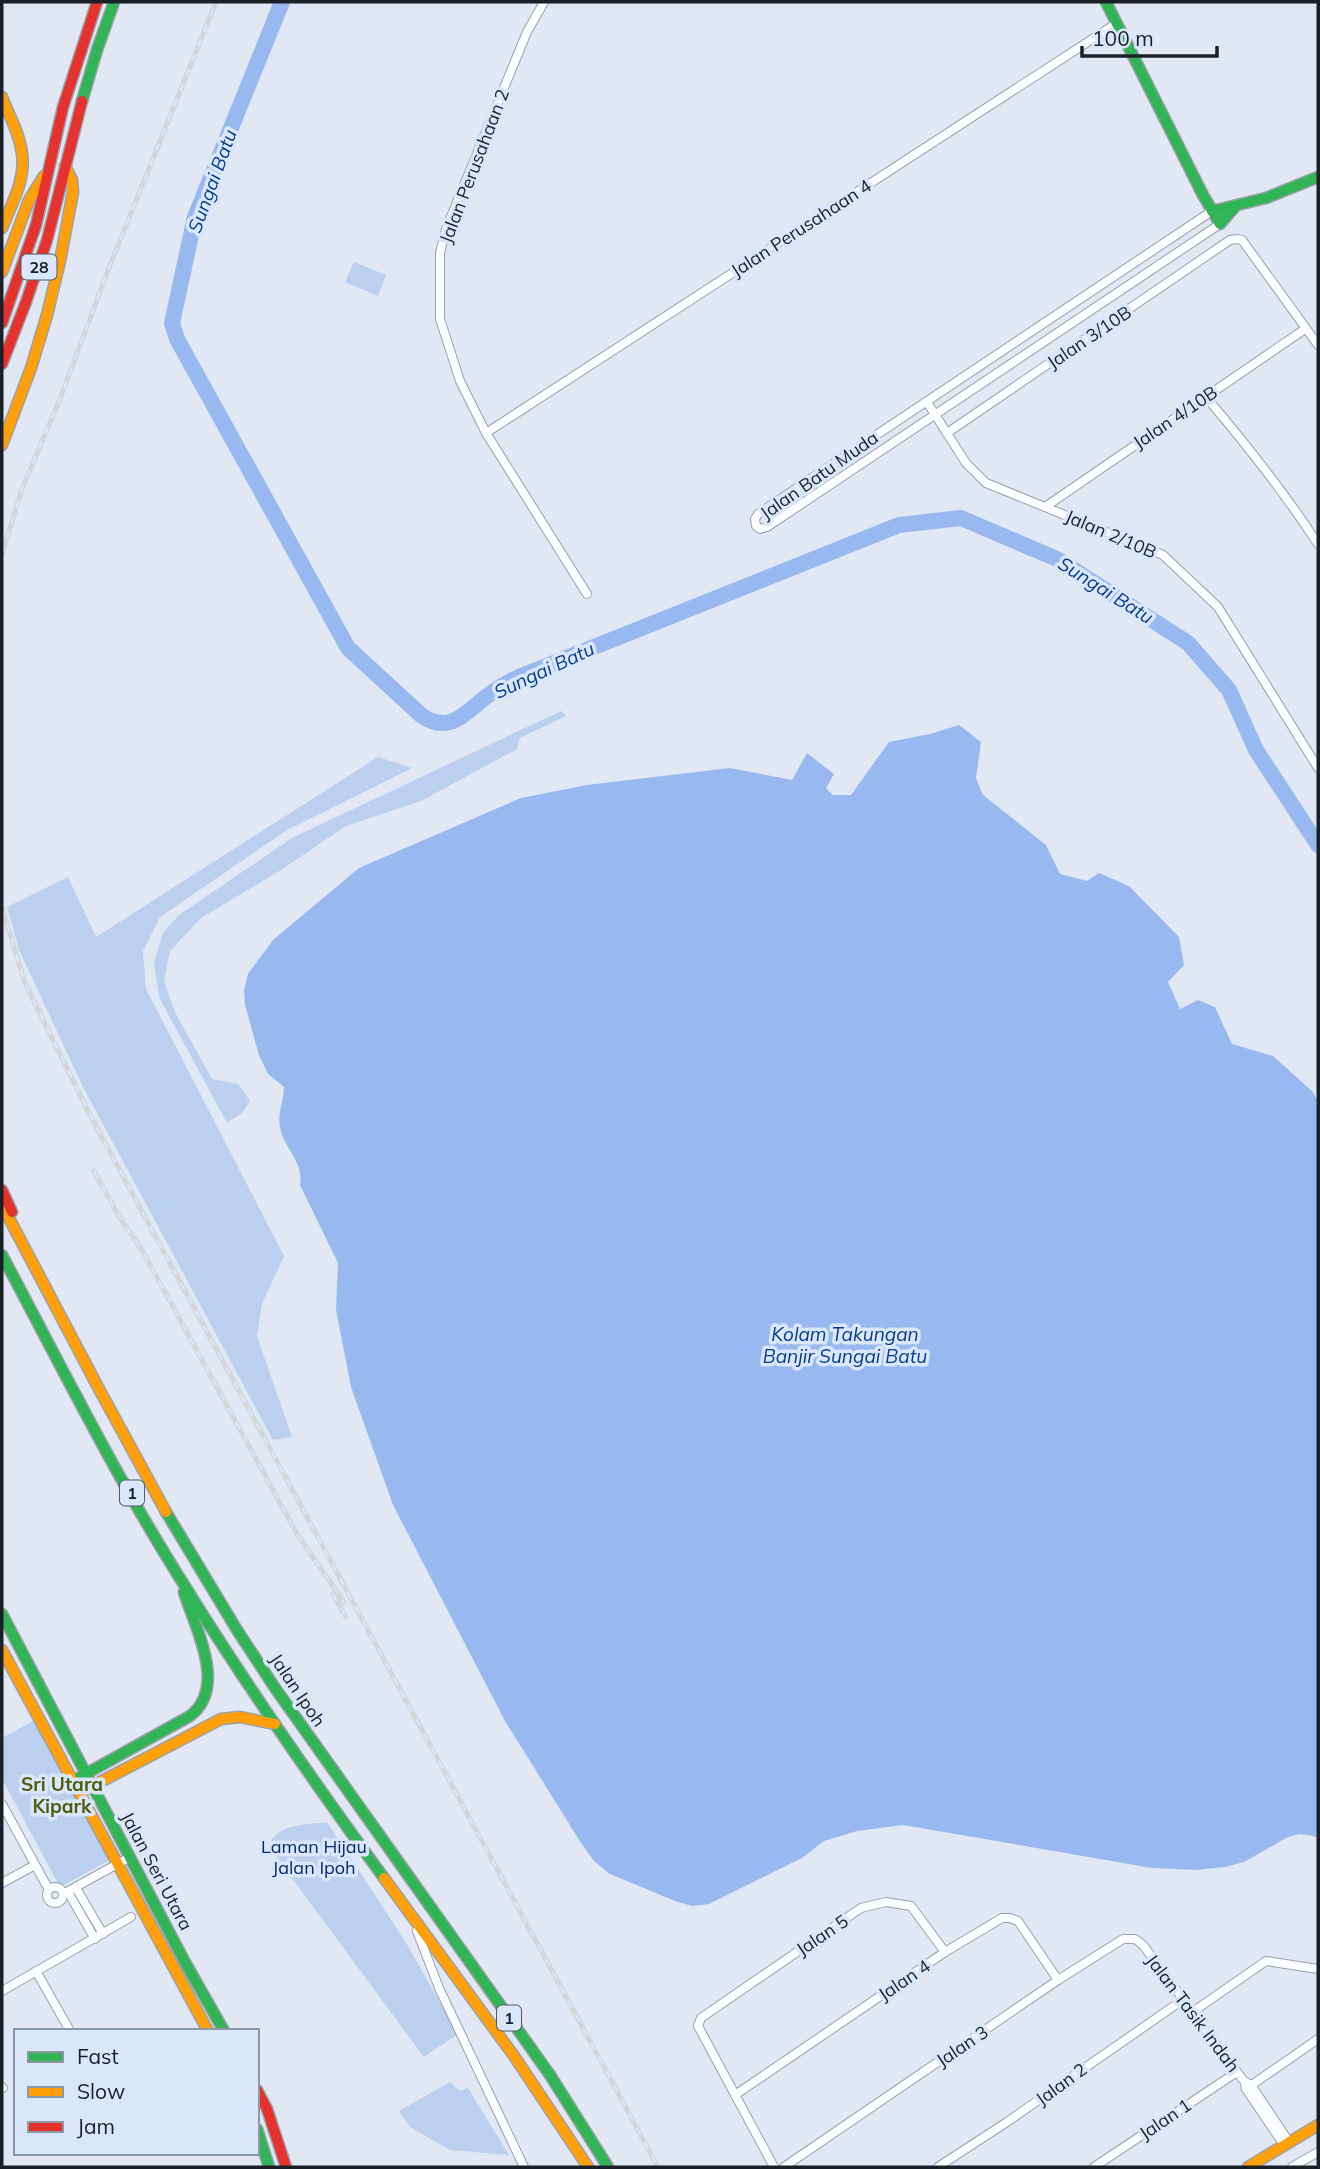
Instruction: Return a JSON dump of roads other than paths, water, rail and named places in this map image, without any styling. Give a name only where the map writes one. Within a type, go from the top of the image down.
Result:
[{"type":"main road","name":"28","points":[[2,323],[36,225],[78,56],[97,2]]},
{"type":"main road","name":"28","points":[[2,364],[34,281],[59,195],[86,82],[114,2]]},
{"type":"main road","points":[[1106,2],[1220,224],[1234,208]]},
{"type":"main road","points":[[2,97],[21,146],[23,159],[21,176],[2,228]]},
{"type":"main road","points":[[2,272],[29,200],[50,166]]},
{"type":"main road","points":[[2,445],[24,392],[46,321],[62,251],[74,190],[65,166]]},
{"type":"main road","points":[[1212,211],[1234,208],[1318,177]]},
{"type":"main road","points":[[2,1191],[53,1303]]},
{"type":"main road","name":"Jalan Ipoh","points":[[2,1205],[137,1461],[274,1687],[366,1821],[552,2078],[608,2167]]},
{"type":"main road","name":"1","points":[[2,1255],[100,1439],[180,1580],[329,1802],[534,2085],[588,2167]]},
{"type":"main road","points":[[2,1274],[33,1315]]},
{"type":"main road","points":[[73,1781],[190,1716],[202,1705],[207,1692],[207,1656],[190,1616],[180,1580]]},
{"type":"main road","name":"Jalan Seri Utara","points":[[2,1614],[223,2029]]},
{"type":"main road","name":"Jalan Seri Utara","points":[[2,1650],[207,2029]]},
{"type":"main road","points":[[79,1793],[221,1719],[240,1717],[275,1724]]},
{"type":"main road","points":[[259,2094],[267,2109],[286,2167]]},
{"type":"main road","points":[[1248,2167],[1318,2125]]},
{"type":"main road","points":[[259,2135],[269,2167]]},
{"type":"street","name":"Jalan Perusahaan 2","points":[[544,2],[510,73],[446,229],[440,253],[440,318],[460,381],[486,433],[587,594]]},
{"type":"street","name":"Jalan Perusahaan 4","points":[[486,433],[1117,23]]},
{"type":"street","name":"Jalan Batu Muda","points":[[1212,211],[758,514],[755,519],[756,526],[760,529],[767,527],[1220,224]]},
{"type":"street","name":"Jalan 3/10B","points":[[947,433],[1230,240],[1242,240],[1305,329]]},
{"type":"street","points":[[1305,329],[1318,345]]},
{"type":"street","name":"Jalan 4/10B","points":[[1045,507],[1305,329]]},
{"type":"street","points":[[1206,397],[1250,449],[1318,544]]},
{"type":"street","name":"Jalan 2/10B","points":[[927,401],[966,463],[986,483],[1163,555],[1218,607],[1318,768]]},
{"type":"street","points":[[2,1804],[50,1890]]},
{"type":"street","points":[[99,1937],[69,1891],[52,1887],[50,1890],[48,1897],[53,1902],[60,1901],[69,1891],[130,1857]]},
{"type":"street","points":[[2,1883],[35,1865]]},
{"type":"street","name":"Jalan 5","points":[[736,2095],[698,2026],[701,2018],[861,1908],[886,1902],[911,1906],[945,1952]]},
{"type":"street","points":[[411,1913],[439,1988],[524,2167]]},
{"type":"street","points":[[2,1992],[131,1917]]},
{"type":"street","name":"Jalan 4","points":[[736,2095],[945,1952],[1002,1918],[1018,1922],[1058,1980]]},
{"type":"street","name":"Jalan 3","points":[[784,2167],[1058,1980],[1123,1939],[1135,1939],[1143,1945]]},
{"type":"street","name":"Jalan Tasik Indah","points":[[1143,1945],[1194,2011],[1287,2143]]},
{"type":"street","points":[[1194,2011],[1266,1961],[1318,1969]]},
{"type":"street","points":[[36,1972],[70,2029]]},
{"type":"street","name":"Jalan 2","points":[[938,2167],[1184,1999]]},
{"type":"street","points":[[1247,2085],[1318,2039]]},
{"type":"street","name":"Jalan 1","points":[[1094,2167],[1237,2072]]},
{"type":"street","points":[[736,2095],[774,2167]]},
{"type":"street","points":[[1292,2167],[1318,2152]]},
{"type":"water","name":"Kolam Takungan Banjir Sungai Batu","points":[[959,725],[981,742],[976,778],[983,795],[1046,845],[1060,874],[1087,881],[1099,873],[1129,886],[1179,937],[1184,965],[1168,982],[1180,1009],[1198,1000],[1215,1007],[1232,1044],[1273,1056],[1313,1092],[1318,1102],[1318,1838],[1299,1834],[1286,1838],[1244,1862],[1196,1870],[1152,1868],[903,1825],[857,1831],[824,1841],[802,1858],[709,1904],[692,1906],[610,1874],[594,1861],[505,1721],[393,1505],[351,1387],[336,1310],[338,1263],[300,1185],[299,1169],[282,1135],[279,1117],[284,1087],[268,1074],[259,1055],[245,1005],[244,990],[248,974],[273,940],[359,868],[521,798],[587,785],[730,768],[792,780],[807,753],[834,774],[826,788],[833,795],[851,795],[889,742]]},
{"type":"waterway","name":"Sungai Batu","points":[[282,2],[195,217],[172,323],[177,339],[348,648],[422,716],[442,723],[451,722],[519,677],[899,525],[961,518],[1057,559],[1188,643],[1229,690],[1256,750],[1318,845]]},
{"type":"railway","points":[[2,554],[22,489],[216,2]]},
{"type":"railway","points":[[2,908],[25,983],[91,1117],[658,2167]]},
{"type":"railway","points":[[94,1171],[120,1218],[142,1250],[297,1534],[344,1602]]},
{"type":"railway","points":[[333,1594],[346,1617]]},
{"type":"district","name":"Sri Utara Kipark","points":[[62,1795]]},
{"type":"park label","name":"Laman Hijau Jalan Ipoh","points":[[314,1856]]}]
